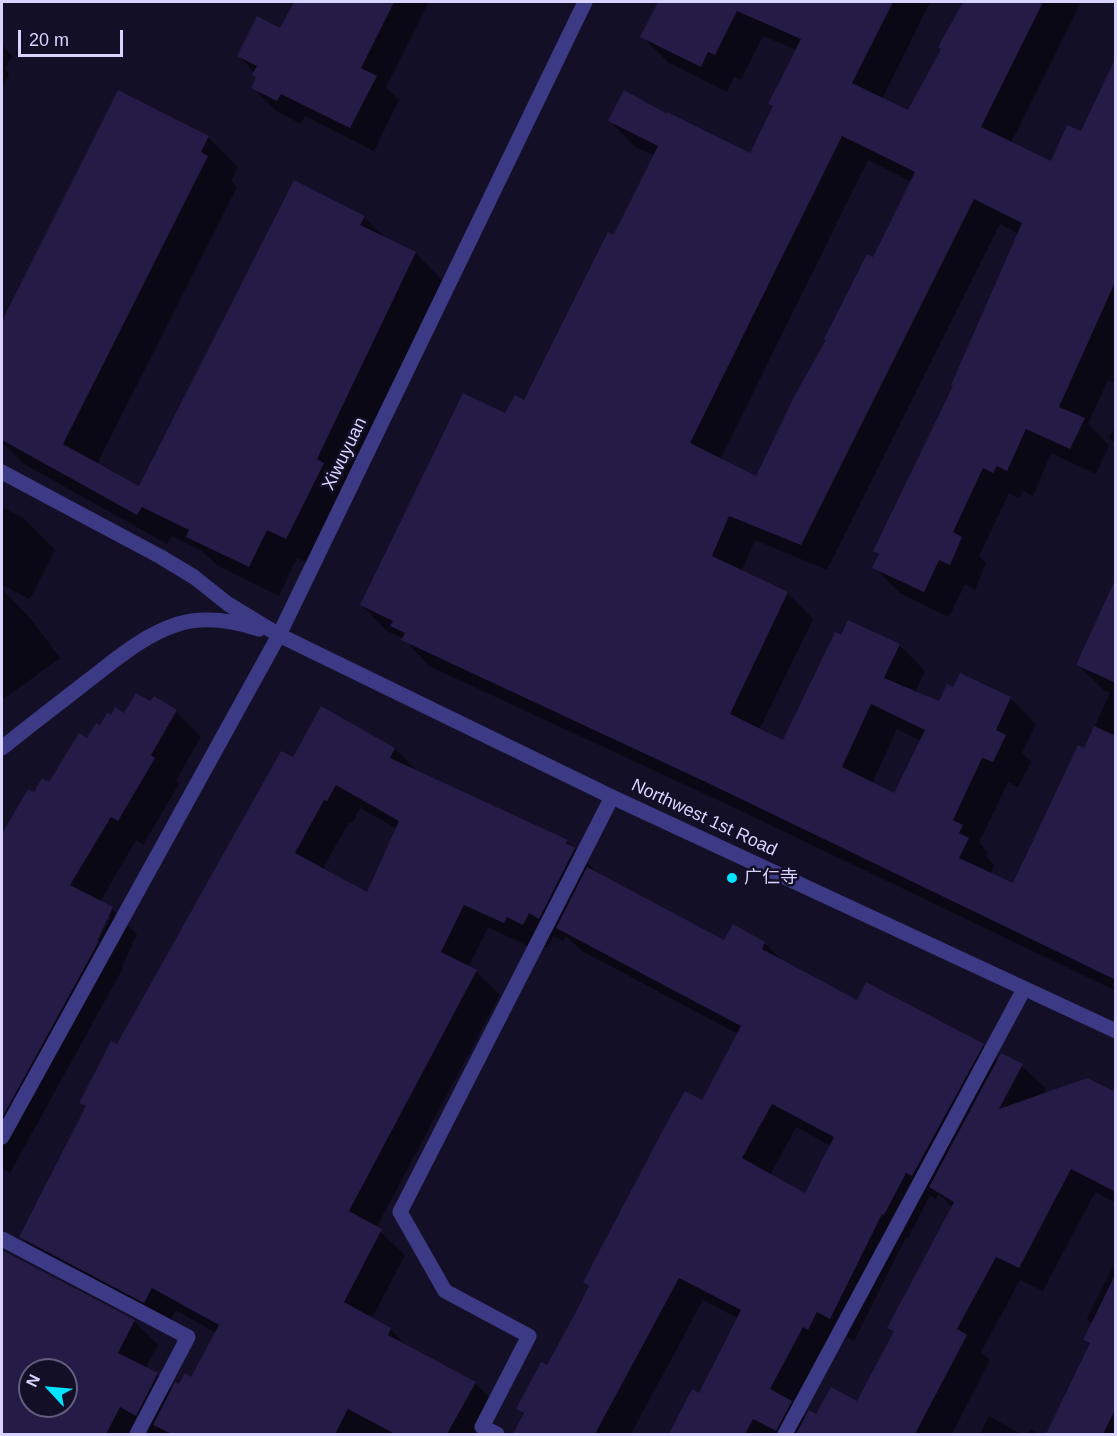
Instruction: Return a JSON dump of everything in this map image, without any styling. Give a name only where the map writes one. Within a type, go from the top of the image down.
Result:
[{"type":"street","name":"Xiwuyuan","points":[[2,1137],[279,635],[585,2]]},
{"type":"street","points":[[2,472],[161,557],[194,577],[228,604],[279,635]]},
{"type":"street","points":[[2,748],[132,647],[179,623],[234,621],[279,635]]},
{"type":"street","name":"Northwest 1st Road","points":[[279,635],[612,797],[1116,1031]]},
{"type":"street","points":[[497,1434],[482,1427],[529,1336],[445,1291],[399,1212],[612,797]]},
{"type":"street","points":[[784,1434],[1024,989]]},
{"type":"street","points":[[2,1239],[188,1337],[138,1434]]},
{"type":"building","points":[[294,2],[394,2],[361,68],[377,76],[350,128],[281,94],[277,101],[251,88],[256,77],[252,75],[257,66],[237,56],[257,16],[280,28]]},
{"type":"building","points":[[658,2],[893,2],[852,83],[908,110],[941,49],[938,47],[963,2],[1043,2],[981,127],[1051,161],[1067,125],[1081,131],[1116,57],[1116,280],[1059,407],[1085,418],[1070,449],[1026,429],[1007,471],[997,466],[993,473],[983,468],[953,532],[962,537],[950,565],[939,560],[924,592],[872,568],[879,554],[873,551],[953,386],[951,385],[1022,223],[974,199],[801,545],[729,516],[712,556],[788,592],[730,714],[783,740],[835,632],[841,635],[848,620],[900,644],[884,678],[939,701],[947,684],[953,687],[960,673],[1011,697],[996,730],[1006,735],[993,762],[982,758],[953,820],[963,825],[959,833],[969,838],[959,858],[1013,883],[1078,745],[1084,748],[1094,726],[1116,736],[1116,980],[710,784],[401,640],[405,633],[390,626],[393,621],[360,605],[463,393],[505,413],[515,395],[524,400],[608,232],[613,235],[619,224],[658,146],[608,121],[624,90],[667,114],[667,112],[750,153],[773,106],[768,104],[801,39],[737,11],[715,55],[708,52],[701,67],[640,37]],"holes":[[[842,136],[915,172],[873,257],[867,254],[756,476],[690,443]],[[871,704],[925,730],[894,793],[842,767]]]},
{"type":"building","points":[[118,90],[209,136],[201,152],[208,156],[63,444],[139,486],[294,180],[365,216],[360,225],[416,252],[317,459],[324,463],[286,539],[267,530],[249,567],[186,537],[189,530],[142,507],[137,515],[2,440],[2,321]]},
{"type":"building","points":[[1116,578],[1116,683],[1076,665]]},
{"type":"building","points":[[136,693],[150,701],[154,696],[177,710],[151,755],[155,758],[118,821],[111,817],[70,885],[113,907],[97,941],[99,941],[2,1118],[2,834],[28,789],[34,792],[42,778],[49,782],[79,733],[87,738],[96,723],[100,725],[107,713],[111,715],[115,707],[124,713]]},
{"type":"building","points":[[321,706],[395,748],[390,758],[568,840],[566,843],[575,848],[539,919],[529,913],[523,925],[507,917],[504,923],[464,905],[441,952],[477,970],[349,1211],[382,1229],[344,1302],[391,1328],[388,1335],[476,1382],[447,1434],[395,1434],[348,1409],[335,1434],[172,1434],[153,1425],[175,1382],[179,1384],[185,1373],[191,1377],[219,1325],[152,1288],[144,1303],[19,1237],[86,1106],[79,1103],[111,1041],[117,1044],[281,751],[293,757]],"holes":[[[336,785],[399,821],[367,892],[295,853],[324,800],[327,801]]]},
{"type":"building","points":[[587,867],[724,940],[733,924],[765,942],[762,949],[857,1000],[866,982],[984,1044],[912,1176],[906,1173],[884,1215],[882,1214],[830,1319],[817,1312],[808,1330],[803,1327],[770,1389],[792,1401],[776,1431],[753,1419],[745,1434],[669,1434],[692,1389],[699,1393],[741,1310],[679,1278],[595,1434],[513,1434],[524,1413],[516,1409],[541,1362],[547,1365],[577,1310],[589,1286],[583,1282],[670,1117],[685,1091],[702,1100],[741,1026],[556,928]],"holes":[[[772,1104],[834,1137],[805,1193],[742,1158]]]},
{"type":"building","points":[[1001,1053],[1023,1064],[999,1109],[1087,1078],[1116,1092],[1116,1192],[1071,1169],[1019,1268],[996,1257],[957,1329],[967,1335],[915,1434],[796,1434],[809,1410],[816,1414],[831,1387],[857,1401],[894,1331],[887,1328],[954,1202],[929,1187]]},
{"type":"building","points":[[2,1250],[135,1320],[118,1353],[158,1373],[136,1416],[120,1407],[106,1434],[2,1434]]},
{"type":"building","points":[[1116,1273],[1116,1408],[1103,1434],[1046,1434],[1090,1343],[1083,1340]]},
{"type":"place","name":"广仁寺","points":[[732,878]]}]
